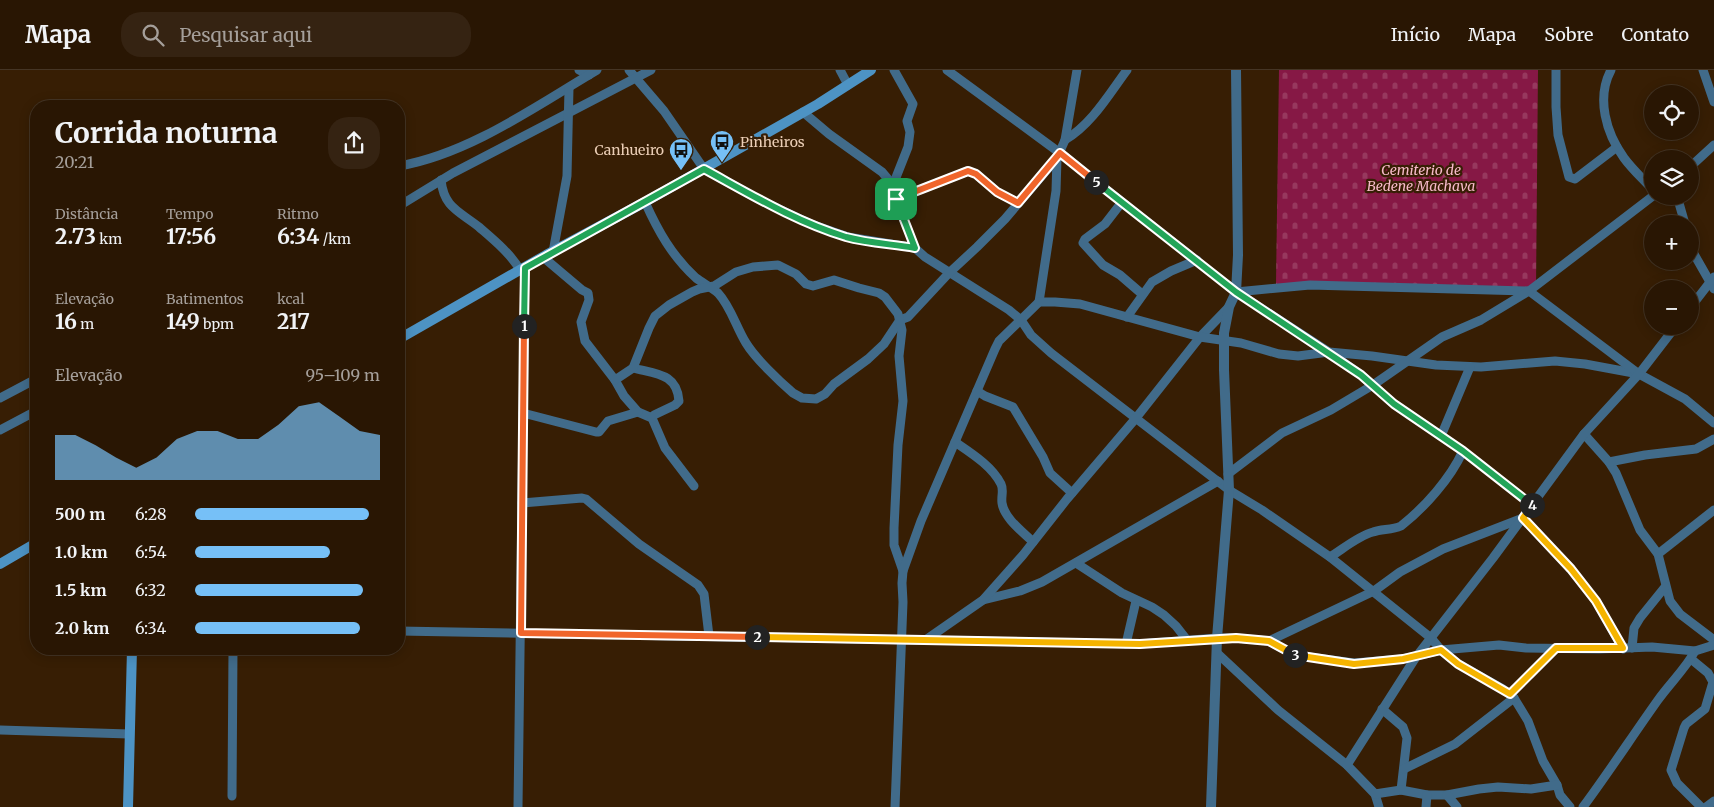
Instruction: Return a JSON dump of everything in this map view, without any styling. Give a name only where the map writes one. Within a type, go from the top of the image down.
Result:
[{"type":"main road","points":[[405,336],[704,169],[871,70]]},
{"type":"main road","points":[[0,564],[30,547]]},
{"type":"main road","points":[[128,807],[132,655]]},
{"type":"street","points":[[579,70],[593,72]]},
{"type":"street","points":[[630,70],[664,111],[704,169],[760,200],[811,224],[848,237],[915,248],[949,273],[980,290],[1021,320],[1031,335],[1051,353],[1229,490],[1262,510],[1330,557],[1431,638],[1441,650],[1458,664],[1512,696],[1528,721],[1542,761],[1557,785],[1560,795],[1570,807]]},
{"type":"street","points":[[405,202],[441,180],[651,70]]},
{"type":"street","points":[[840,70],[848,85]]},
{"type":"street","points":[[893,186],[908,147],[910,132],[907,121],[913,104],[894,70]]},
{"type":"street","points":[[947,70],[1122,202],[1236,292],[1361,375],[1394,404],[1463,451],[1532,505]]},
{"type":"street","points":[[645,202],[658,231],[670,249],[695,277],[716,292],[747,345],[782,384],[793,393],[802,398],[816,399],[825,394],[834,384],[868,359],[884,344],[900,320],[908,317],[949,273],[977,247],[1018,203],[1058,155],[1065,140],[1077,70]]},
{"type":"street","points":[[1065,140],[1076,134],[1128,70]]},
{"type":"street","points":[[1556,70],[1558,135],[1569,178],[1575,179],[1617,147]]},
{"type":"street","points":[[1610,70],[1604,91],[1603,107],[1611,134],[1624,158],[1644,180]]},
{"type":"street","points":[[1703,70],[1714,102]]},
{"type":"street","points":[[1211,807],[1217,638],[1229,490],[1224,340],[1229,307],[1236,292],[1238,256],[1235,71]]},
{"type":"street","points":[[405,164],[435,157],[476,139],[522,115],[593,72]]},
{"type":"street","points":[[553,252],[568,176],[568,88]]},
{"type":"street","points":[[803,112],[829,134],[882,172],[893,186],[896,199],[915,248]]},
{"type":"street","points":[[1699,159],[1714,145]]},
{"type":"street","points":[[895,807],[903,571],[921,521],[999,341],[1039,302],[1056,191],[1058,155]]},
{"type":"street","points":[[896,199],[968,171],[976,174],[997,192],[1018,203]]},
{"type":"street","points":[[441,180],[447,202],[477,226],[522,269],[523,414],[518,807]]},
{"type":"street","points":[[1122,202],[1105,224],[1085,239],[1084,243],[1103,266],[1120,275],[1142,294]]},
{"type":"street","points":[[1228,474],[1282,432],[1331,410],[1373,385],[1442,337],[1481,320],[1529,291],[1644,203]]},
{"type":"street","points":[[543,257],[588,293],[589,300],[581,322],[585,342],[615,380],[624,396],[638,412],[652,418],[665,448],[694,486]]},
{"type":"street","points":[[1127,317],[1152,282],[1196,260]]},
{"type":"street","points":[[1699,262],[1713,283],[1699,298]]},
{"type":"street","points":[[615,380],[633,368],[655,316],[669,305],[699,288],[714,286],[736,272],[753,267],[778,265],[796,274],[806,284],[813,286],[834,280],[880,293],[898,314],[902,330],[899,356],[903,401],[898,445],[894,546],[903,571]]},
{"type":"street","points":[[1236,292],[1310,285],[1529,291],[1639,374],[1685,399],[1714,424]]},
{"type":"street","points":[[1039,302],[1080,304],[1200,337],[1224,340],[1279,354],[1298,356],[1328,352],[1436,365],[1470,366],[1555,361],[1585,364],[1639,374]]},
{"type":"street","points":[[926,639],[983,600],[1136,418],[1200,337],[1229,307]]},
{"type":"street","points":[[1347,765],[1416,657],[1523,518],[1584,434],[1639,374],[1669,335]]},
{"type":"street","points":[[1441,436],[1470,366]]},
{"type":"street","points":[[633,368],[664,376],[675,384],[679,401],[676,405],[652,418]]},
{"type":"street","points":[[0,398],[30,382]]},
{"type":"street","points":[[977,391],[984,396],[1013,407],[1043,457],[1050,473],[1072,493]]},
{"type":"street","points":[[523,414],[599,432],[613,418],[638,412]]},
{"type":"street","points":[[0,430],[30,414]]},
{"type":"street","points":[[1583,807],[1693,655],[1713,639],[1680,614],[1670,601],[1658,554],[1640,530],[1616,473],[1609,462],[1584,434]]},
{"type":"street","points":[[1609,462],[1645,455],[1696,449],[1714,439]]},
{"type":"street","points":[[955,442],[980,461],[995,476],[1002,485],[1003,507],[1011,520],[1033,542]]},
{"type":"street","points":[[1330,557],[1366,534],[1374,531],[1394,529],[1407,522],[1451,473],[1463,451]]},
{"type":"street","points":[[983,600],[1020,591],[1042,582],[1218,481]]},
{"type":"street","points":[[522,503],[586,499],[640,544],[698,585],[704,594],[709,636]]},
{"type":"street","points":[[1658,554],[1714,510]]},
{"type":"street","points":[[1269,641],[1374,591],[1400,572],[1443,549],[1523,518]]},
{"type":"street","points":[[1523,518],[1571,569],[1592,595],[1628,648]]},
{"type":"street","points":[[1076,563],[1136,601],[1152,607],[1164,615],[1187,640]]},
{"type":"street","points":[[1628,648],[1634,628],[1640,618],[1665,587]]},
{"type":"street","points":[[1126,644],[1136,601]]},
{"type":"street","points":[[405,631],[901,638],[1126,644],[1236,638],[1269,641],[1294,655],[1354,664],[1416,657],[1441,650],[1499,645],[1556,648],[1652,647],[1693,655],[1713,682],[1705,709],[1686,724],[1684,728],[1671,770],[1676,783],[1701,807]]},
{"type":"street","points":[[1404,769],[1455,744],[1480,726],[1512,696],[1556,648]]},
{"type":"street","points":[[1217,653],[1278,710],[1347,765],[1375,794],[1379,807]]},
{"type":"street","points":[[232,796],[234,655]]},
{"type":"street","points":[[1382,709],[1403,727],[1406,732],[1407,738],[1401,790]]},
{"type":"street","points":[[0,730],[129,734]]},
{"type":"street","points":[[1375,794],[1401,790],[1427,795],[1447,795],[1498,787],[1531,789],[1557,785]]},
{"type":"street","points":[[1426,807],[1427,795]]},
{"type":"street","points":[[1447,795],[1457,807]]},
{"type":"street","points":[[1706,807],[1714,801]]},
{"type":"green space","name":"Cemiterio de Bedene Machava","points":[[1279,70],[1538,70],[1536,288],[1276,284]]},
{"type":"place","name":"Pinheiros","points":[[722,163]]},
{"type":"place","name":"Canhueiro","points":[[681,171]]},
{"type":"route","points":[[1060,153],[1236,292],[1361,375],[1394,404],[1463,451],[1532,505],[1523,518],[1571,569],[1596,601],[1623,648],[1556,648],[1510,694],[1490,680],[1474,674],[1458,664],[1441,650],[1416,657],[1354,664],[1294,655],[1269,641],[1236,638],[1140,644],[901,638],[521,633],[525,268],[704,169],[760,200],[811,224],[848,237],[915,248],[896,199],[968,171],[976,174],[997,192],[1018,203],[1060,153]]}]
